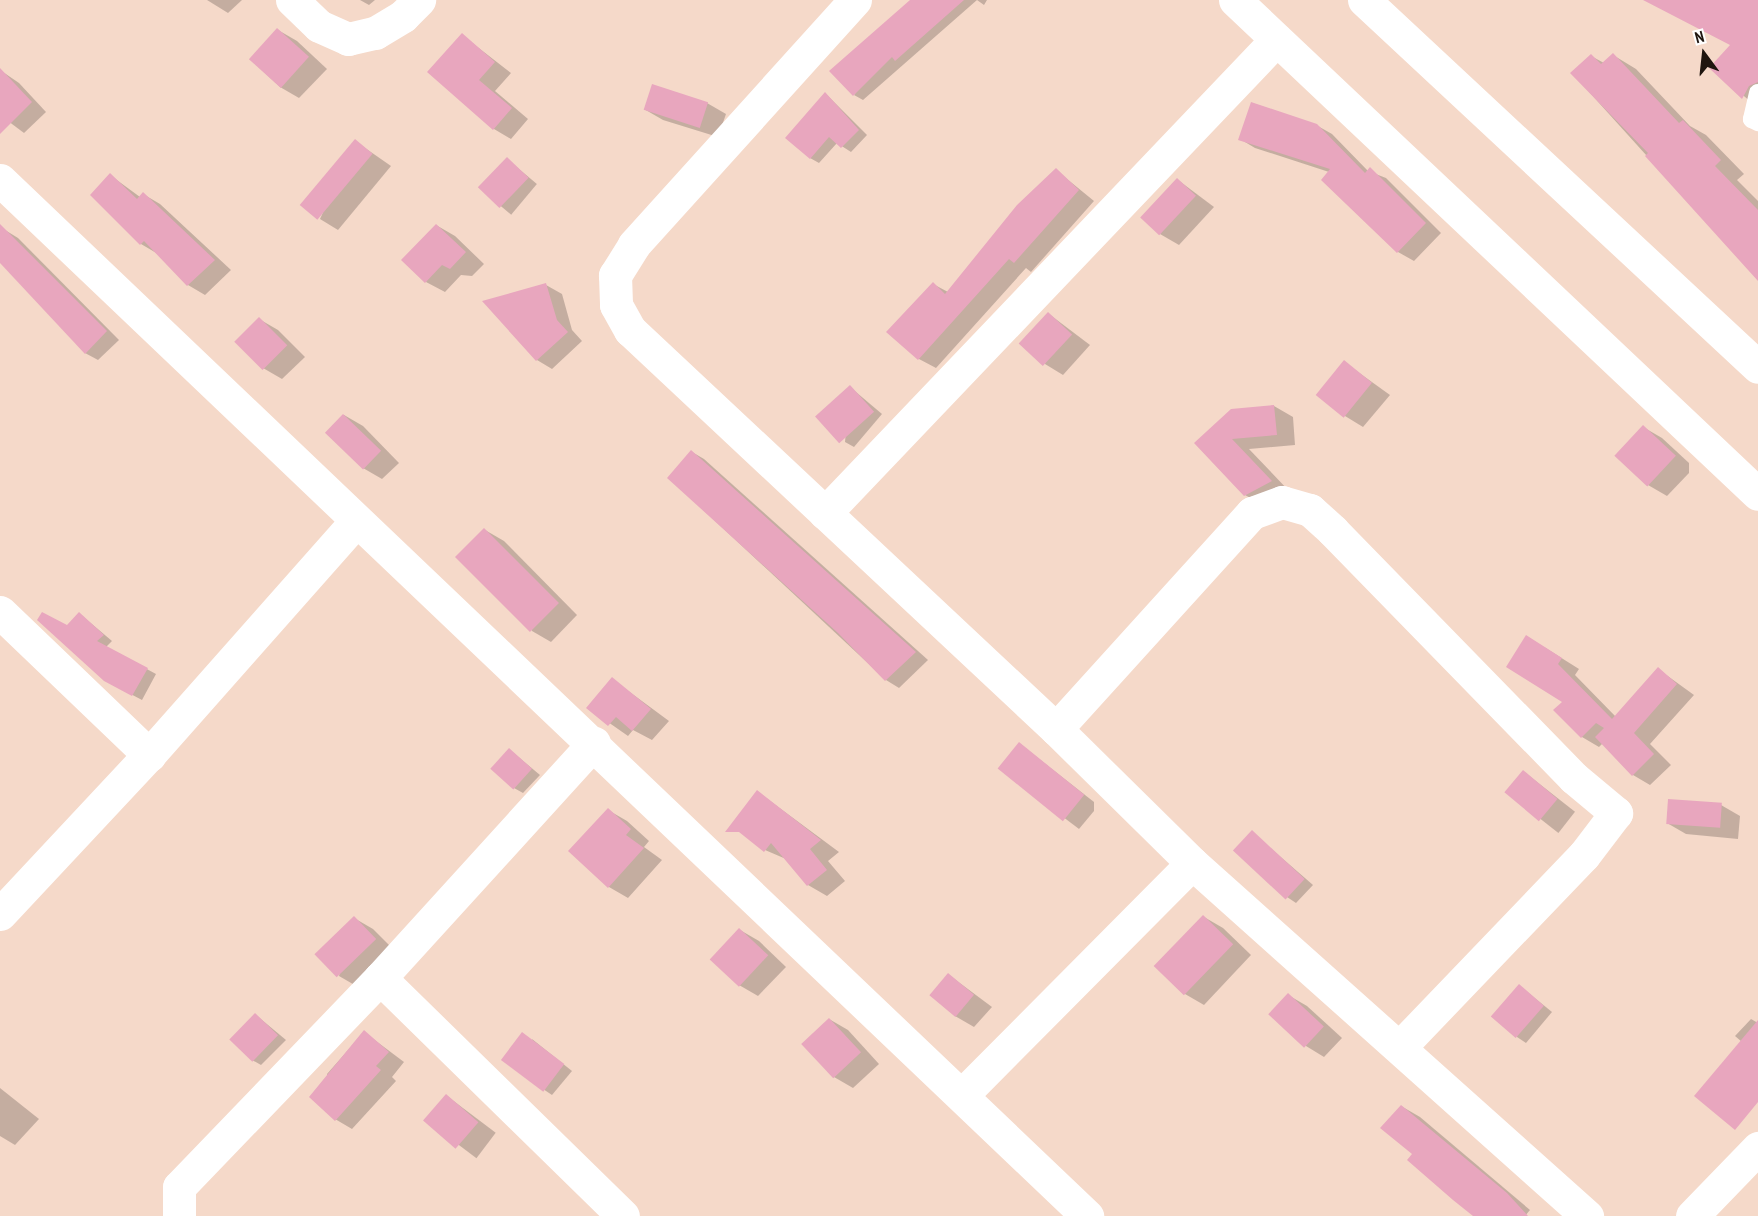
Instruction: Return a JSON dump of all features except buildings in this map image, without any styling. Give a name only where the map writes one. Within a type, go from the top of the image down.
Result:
[{"type":"street","points":[[292,0],[319,26],[348,39],[375,33],[403,16],[419,0]]},
{"type":"street","points":[[855,0],[634,244],[615,275],[616,305],[630,330],[1056,729],[1192,863],[1401,1046],[1587,1216]]},
{"type":"street","points":[[1235,0],[1758,494]]},
{"type":"street","points":[[1364,0],[1758,367]]},
{"type":"street","points":[[825,513],[1276,40]]},
{"type":"street","points":[[0,180],[356,521],[594,743],[963,1094],[1087,1216]]},
{"type":"street","points":[[1056,729],[1252,513],[1282,502],[1310,510],[1333,531],[1574,778],[1616,813],[1584,855],[1401,1046]]},
{"type":"street","points":[[0,914],[149,755],[356,521]]},
{"type":"street","points":[[0,612],[149,755]]},
{"type":"street","points":[[179,1216],[179,1188],[380,978],[594,743]]},
{"type":"street","points":[[963,1094],[1192,863]]},
{"type":"street","points":[[380,978],[623,1216]]},
{"type":"street","points":[[1692,1216],[1758,1148]]},
{"type":"lane","points":[[1758,93],[1752,119],[1758,122]]}]
